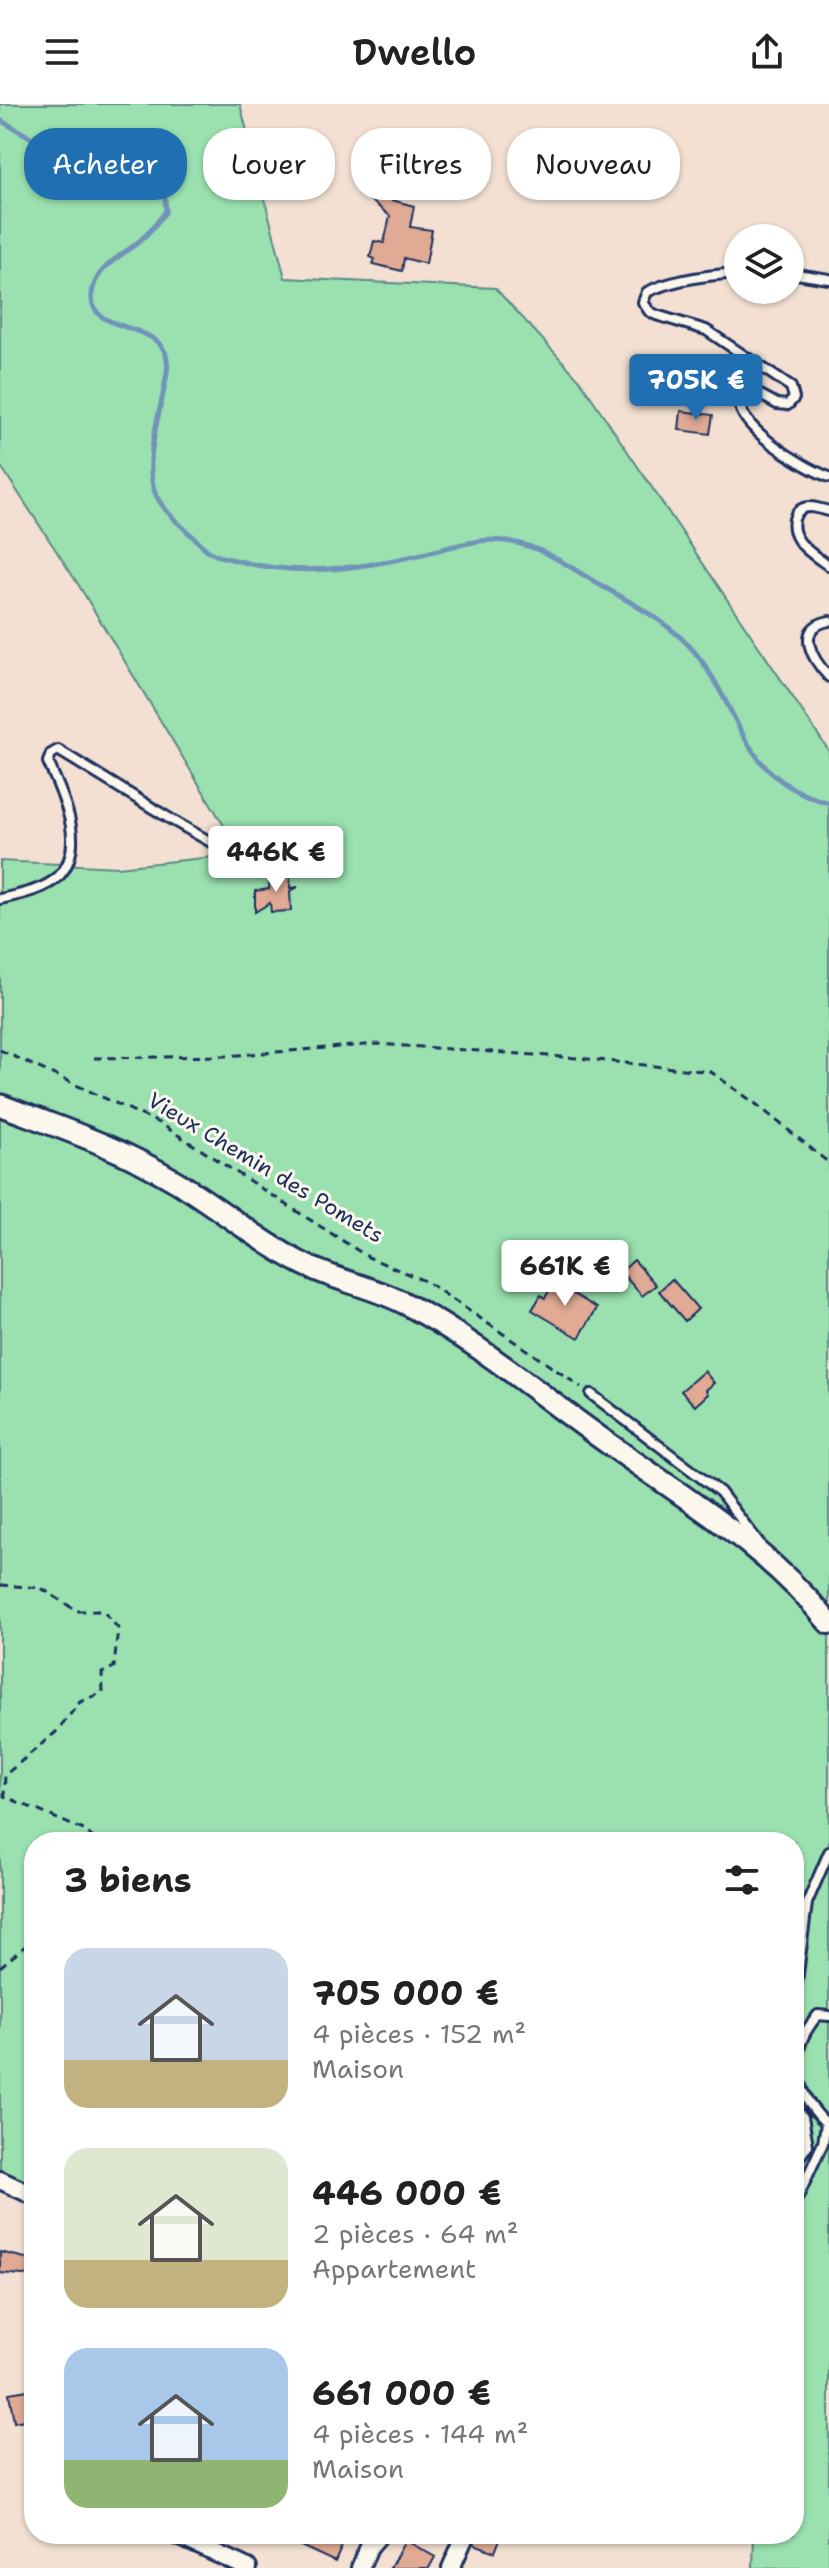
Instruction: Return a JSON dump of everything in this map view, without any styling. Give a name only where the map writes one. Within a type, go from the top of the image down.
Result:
[{"type":"street","points":[[0,1105],[105,1145],[175,1181],[302,1264],[391,1296],[489,1355],[611,1445],[721,1520],[790,1582],[829,1623]]},
{"type":"street","points":[[0,2180],[24,2191]]},
{"type":"street","points":[[196,2544],[248,2568]]},
{"type":"street","points":[[360,2568],[372,2544]]},
{"type":"street","points":[[451,2568],[462,2544]]},
{"type":"lane","points":[[724,275],[654,288],[647,292],[643,302],[656,315],[706,330],[791,387],[794,398],[788,405],[777,404],[751,390],[740,396],[741,410],[755,428],[784,452],[813,471],[829,477]]},
{"type":"lane","points":[[804,275],[829,279]]},
{"type":"lane","points":[[829,511],[808,507],[796,514],[793,524],[794,535],[800,544],[829,566]]},
{"type":"lane","points":[[829,621],[818,623],[810,630],[809,639],[814,659],[829,677]]},
{"type":"lane","points":[[0,899],[28,893],[58,877],[68,860],[73,834],[60,789],[48,762],[51,754],[58,750],[251,865]]},
{"type":"lane","points":[[591,1394],[720,1492],[790,1582]]},
{"type":"lane","points":[[804,1927],[807,1903],[829,1852]]},
{"type":"lane","points":[[804,2030],[818,2015],[829,2016]]},
{"type":"lane","points":[[804,2093],[811,2108],[826,2123],[823,2143],[804,2184]]},
{"type":"lane","points":[[804,2123],[808,2145],[804,2151]]},
{"type":"path","points":[[94,1058],[225,1056],[378,1044],[578,1058],[711,1072],[829,1163]]},
{"type":"path","name":"Vieux Chemin des Pomets","points":[[0,1050],[161,1124],[368,1257],[427,1282],[591,1394]]},
{"type":"path","points":[[0,1585],[41,1588],[77,1611],[103,1611],[118,1628],[114,1667],[102,1673],[103,1692],[80,1702],[56,1732],[5,1775],[4,1796],[87,1832]]},
{"type":"path","points":[[0,1967],[24,1947]]},
{"type":"green space","points":[[0,104],[240,104],[246,128],[203,128],[203,200],[265,200],[285,278],[495,288],[579,379],[829,751],[829,2568],[753,2568],[754,2544],[804,2544],[804,1832],[24,1832],[24,2195],[0,2182],[0,861],[118,867],[241,854],[78,584],[0,465]]},
{"type":"building","points":[[370,200],[392,200],[414,206],[410,227],[432,230],[426,264],[404,258],[402,271],[373,264],[375,259],[370,257],[374,241],[384,243],[390,216]]},
{"type":"building","points":[[681,411],[713,415],[710,434],[679,430]]},
{"type":"building","points":[[269,873],[290,873],[290,888],[298,887],[290,891],[291,911],[271,912],[270,903],[255,912],[255,891],[269,889]]},
{"type":"building","points":[[634,1260],[656,1285],[642,1296],[621,1272]]},
{"type":"building","points":[[558,1276],[571,1284],[567,1290],[597,1308],[579,1338],[532,1310],[541,1295],[545,1298]]},
{"type":"building","points":[[672,1279],[698,1309],[685,1321],[659,1291]]},
{"type":"building","points":[[704,1371],[714,1383],[695,1406],[681,1391]]},
{"type":"building","points":[[0,2252],[24,2258],[24,2275],[0,2273]]},
{"type":"building","points":[[24,2391],[24,2420],[14,2422],[9,2393]]},
{"type":"building","points":[[296,2544],[343,2544],[335,2562]]},
{"type":"building","points":[[403,2544],[412,2544],[435,2557],[429,2568],[390,2568]]},
{"type":"building","points":[[474,2544],[498,2544],[495,2552]]},
{"type":"waterway","points":[[0,120],[39,142],[78,145],[115,135],[135,139],[151,159],[164,188],[166,211],[140,241],[106,267],[94,284],[92,295],[95,309],[104,318],[146,335],[158,343],[166,354],[167,372],[152,448],[152,479],[157,498],[165,509],[206,549],[220,556],[257,565],[302,570],[370,564],[478,541],[509,541],[543,552],[638,607],[679,636],[701,660],[762,763],[779,779],[829,803]]}]
